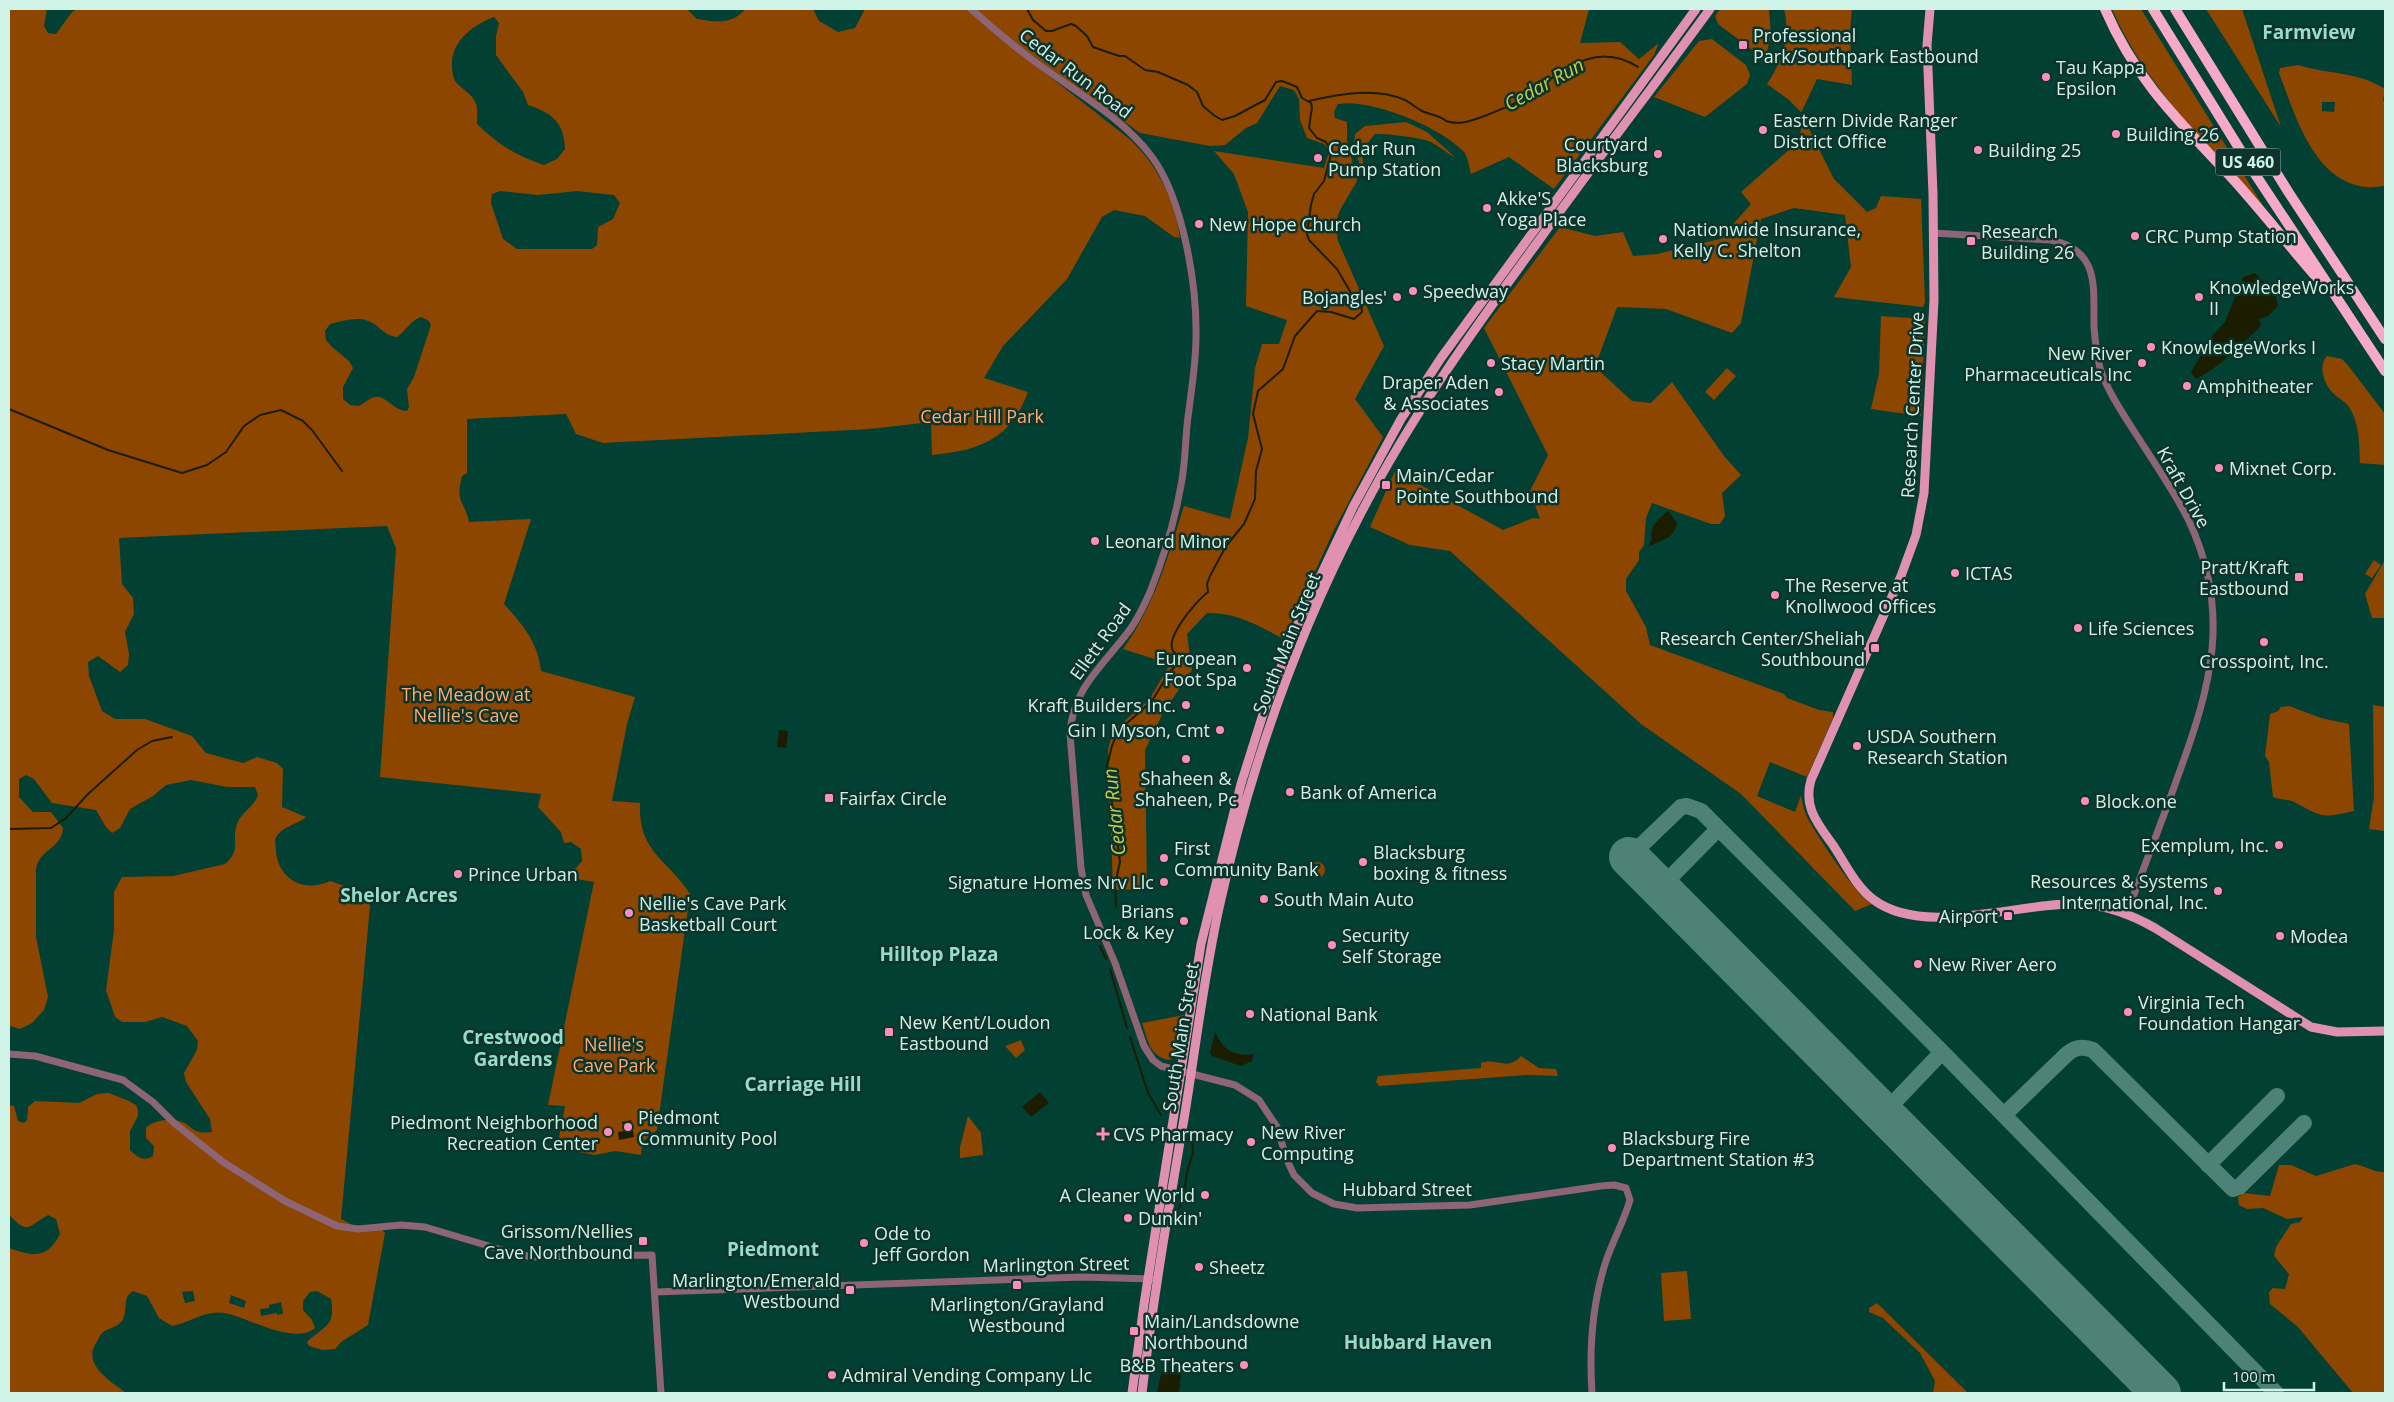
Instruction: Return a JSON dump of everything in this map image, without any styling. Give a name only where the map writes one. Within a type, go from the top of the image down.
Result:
[{"type":"highway","points":[[2105,9],[2130,58],[2163,105],[2232,178],[2346,312]]},
{"type":"highway","name":"US 460","points":[[2153,9],[2257,177],[2385,371]]},
{"type":"highway","name":"US 460","points":[[2176,10],[2294,201],[2385,339]]},
{"type":"main road","name":"South Main Street","points":[[1132,1393],[1148,1278],[1201,944],[1240,784],[1286,651],[1313,588],[1353,507],[1396,428],[1441,358],[1696,9]]},
{"type":"main road","name":"South Main Street","points":[[1142,1393],[1158,1280],[1218,913],[1249,792],[1273,714],[1299,648],[1334,566],[1412,422],[1472,330],[1710,9]]},
{"type":"main road","name":"Research Center Drive","points":[[1930,9],[1927,45],[1934,300],[1926,484],[1921,515],[1912,546],[1901,576],[1811,780],[1808,797],[1809,806],[1818,824],[1863,890],[1874,901],[1887,907],[1913,915],[1938,917],[1985,914],[2040,906],[2076,904],[2101,907],[2127,914],[2155,928],[2311,1027],[2337,1032],[2385,1031]]},
{"type":"main road","points":[[1353,507],[1362,512]]},
{"type":"street","name":"Cedar Run Road","points":[[971,9],[1034,61],[1115,119],[1138,142]]},
{"type":"street","name":"Ellett Road","points":[[1138,142],[1153,157],[1169,186],[1178,210],[1188,259],[1196,337],[1183,475],[1160,564],[1145,603],[1126,635],[1097,668],[1080,693],[1071,718],[1070,734],[1082,868],[1090,908],[1114,963],[1149,1055],[1161,1066],[1191,1075]]},
{"type":"street","name":"Kraft Drive","points":[[1933,233],[2042,239],[2061,243],[2080,255],[2094,280],[2095,342],[2103,377],[2121,411],[2179,502],[2202,554],[2210,590],[2213,616],[2213,646],[2209,681],[2187,754],[2127,914]]},
{"type":"street","points":[[9,1054],[35,1056],[123,1080],[153,1102],[174,1123],[223,1162],[292,1205],[337,1226],[358,1229],[401,1225],[425,1227],[526,1256],[652,1255],[661,1393]]},
{"type":"street","name":"Hubbard Street","points":[[1191,1075],[1235,1084],[1259,1100],[1277,1127],[1287,1160],[1294,1175],[1312,1193],[1334,1204],[1357,1208],[1432,1207],[1492,1203],[1601,1186],[1618,1185],[1626,1188],[1630,1200],[1606,1261],[1594,1307],[1591,1336],[1592,1393]]},
{"type":"street","name":"Marlington Street","points":[[655,1292],[1082,1277],[1148,1278],[1158,1280]]},
{"type":"green space","points":[[9,9],[47,9],[44,26],[48,33],[56,34],[72,12],[77,9],[687,9],[697,19],[723,21],[735,18],[745,9],[813,9],[819,21],[838,32],[855,28],[865,9],[967,9],[1137,146],[1149,161],[1167,192],[1180,238],[1174,237],[1145,216],[1114,210],[1102,217],[1067,279],[1003,346],[984,378],[1028,392],[1021,408],[1003,432],[979,446],[932,455],[931,422],[869,429],[603,443],[576,434],[566,414],[467,419],[467,473],[462,476],[459,492],[469,522],[531,519],[504,604],[523,627],[533,643],[537,651],[541,671],[635,697],[627,724],[612,801],[640,803],[641,820],[649,844],[690,894],[657,1130],[642,1142],[641,1155],[615,1151],[595,1155],[557,1148],[565,1106],[548,1105],[594,882],[565,877],[568,870],[576,868],[582,861],[581,849],[571,842],[564,843],[561,832],[538,807],[541,794],[380,777],[396,548],[387,526],[119,538],[122,584],[133,598],[134,614],[125,632],[129,654],[128,665],[120,672],[98,656],[88,662],[89,676],[102,711],[115,719],[145,719],[192,736],[206,753],[243,763],[257,757],[277,763],[283,769],[282,807],[306,817],[284,829],[275,840],[278,862],[282,870],[288,877],[303,884],[321,884],[330,881],[371,895],[341,1219],[354,1226],[377,1225],[385,1233],[368,1325],[341,1342],[335,1349],[322,1350],[309,1346],[307,1342],[327,1325],[332,1316],[331,1299],[317,1291],[310,1292],[303,1301],[303,1310],[312,1320],[315,1328],[306,1333],[295,1334],[271,1329],[224,1313],[210,1313],[172,1326],[159,1318],[147,1296],[133,1291],[127,1297],[122,1321],[102,1333],[93,1351],[95,1365],[100,1372],[126,1393],[9,1393],[9,1248],[25,1253],[38,1254],[50,1248],[60,1234],[56,1219],[48,1215],[32,1226],[25,1227],[9,1215],[9,1105],[14,1106],[18,1121],[24,1123],[27,1120],[28,1107],[35,1101],[79,1103],[97,1094],[109,1093],[129,1101],[136,1105],[138,1110],[138,1116],[130,1131],[130,1150],[138,1157],[144,1159],[153,1156],[154,1146],[146,1138],[146,1128],[152,1124],[175,1120],[184,1123],[196,1131],[212,1132],[210,1119],[186,1082],[184,1073],[197,1050],[198,1041],[187,1026],[162,1017],[145,1022],[122,1022],[115,1017],[106,990],[114,930],[114,892],[122,877],[173,876],[225,864],[235,849],[235,830],[237,824],[258,795],[255,787],[227,787],[191,780],[166,785],[153,796],[130,809],[120,828],[112,833],[96,810],[52,803],[34,779],[26,775],[19,779],[19,797],[33,812],[51,812],[63,828],[59,840],[41,858],[36,870],[36,937],[48,997],[44,1010],[32,1023],[20,1029],[10,1026]],"holes":[[[494,17],[499,23],[496,36],[496,55],[523,92],[528,105],[550,115],[559,125],[562,132],[565,149],[557,159],[544,165],[508,149],[477,124],[477,109],[474,100],[454,79],[452,66],[455,49],[471,29]],[[500,191],[538,195],[577,191],[614,195],[620,203],[613,219],[598,227],[597,245],[592,249],[517,249],[503,239],[491,203],[492,194]],[[421,317],[429,321],[431,325],[414,377],[407,389],[409,407],[407,411],[397,408],[385,399],[376,397],[358,406],[350,405],[343,399],[343,387],[353,368],[349,361],[326,340],[325,331],[330,324],[354,319],[366,320],[389,335],[397,337]],[[193,1291],[195,1301],[185,1303],[182,1292]],[[231,1295],[246,1301],[244,1308],[229,1303]],[[281,1302],[283,1314],[277,1315],[277,1313],[261,1316],[260,1309],[269,1308],[269,1305]]]},
{"type":"green space","points":[[975,9],[1589,9],[1580,43],[1620,42],[1639,59],[1659,43],[1654,55],[1554,189],[1509,157],[1471,174],[1464,152],[1439,133],[1422,124],[1404,116],[1368,105],[1338,104],[1334,112],[1335,118],[1347,122],[1347,141],[1357,181],[1340,210],[1335,224],[1338,241],[1384,346],[1355,399],[1383,437],[1334,530],[1284,639],[1238,617],[1218,613],[1207,613],[1187,634],[1192,670],[1163,713],[1145,750],[1147,889],[1113,890],[1108,749],[1113,731],[1149,700],[1170,664],[1123,649],[1144,615],[1160,580],[1184,506],[1230,519],[1248,438],[1255,368],[1262,344],[1279,344],[1287,320],[1246,306],[1248,212],[1234,174],[1214,151],[1324,168],[1329,152],[1324,144],[1307,138],[1300,120],[1299,99],[1294,90],[1280,86],[1257,123],[1246,128],[1225,145],[1210,146],[1140,133],[1010,39]]},
{"type":"green space","points":[[1720,9],[1769,9],[1771,35],[1766,56],[1759,55],[1718,24],[1715,16]]},
{"type":"green space","points":[[1784,9],[1852,9],[1850,31],[1852,85],[1817,79],[1801,113],[1789,100],[1767,84],[1784,48],[1786,19]]},
{"type":"green space","points":[[2112,9],[2141,9],[2270,217],[2183,119],[2163,93],[2127,38]]},
{"type":"green space","points":[[2206,9],[2242,9],[2281,127]]},
{"type":"green space","points":[[1712,39],[1746,65],[1750,75],[1747,84],[1705,117],[1654,97],[1699,41]]},
{"type":"green space","points":[[2298,65],[2354,76],[2375,83],[2385,89],[2383,101],[2385,101],[2385,186],[2368,187],[2348,182],[2332,172],[2319,159],[2300,126],[2279,73],[2280,68]],"holes":[[[2322,102],[2335,102],[2334,112],[2322,111]]]},
{"type":"green space","points":[[1801,113],[1834,179],[1867,212],[1876,208],[1881,196],[1921,199],[1925,302],[1923,307],[1834,297],[1851,267],[1845,215],[1794,208],[1761,219],[1741,323],[1732,333],[1666,309],[1617,307],[1595,367],[1632,401],[1651,403],[1672,382],[1724,456],[1741,475],[1722,493],[1725,516],[1720,524],[1711,524],[1652,503],[1646,518],[1644,545],[1639,552],[1639,560],[1626,579],[1626,591],[1646,627],[1650,645],[1784,694],[1787,698],[1819,710],[1833,712],[1833,718],[1807,777],[1770,762],[1757,796],[1795,812],[1801,795],[1807,817],[1819,837],[1847,878],[1865,899],[1872,904],[1855,911],[1741,794],[1641,724],[1450,551],[1410,545],[1370,527],[1395,471],[1503,530],[1533,518],[1540,519],[1530,491],[1548,455],[1484,328],[1560,227],[1595,236],[1623,232],[1633,256],[1657,254],[1720,239],[1751,204],[1741,192],[1798,142],[1801,129]]},
{"type":"green space","points":[[1406,122],[1427,132],[1455,157],[1426,140],[1375,134],[1362,150],[1364,177],[1354,147],[1355,134],[1365,126]]},
{"type":"green space","points":[[1881,316],[1925,319],[1921,416],[1871,409],[1879,373]]},
{"type":"green space","points":[[2327,356],[2342,359],[2347,364],[2385,414],[2385,465],[2360,463],[2358,434],[2353,414],[2348,405],[2331,391],[2323,376],[2324,360]]},
{"type":"green space","points":[[1727,368],[1736,376],[1714,400],[1705,392]]},
{"type":"green space","points":[[2374,560],[2381,565],[2372,578],[2365,574]]},
{"type":"green space","points":[[2385,560],[2385,618],[2372,618],[2365,594]]},
{"type":"green space","points":[[2373,705],[2385,707],[2385,831],[2369,829],[2374,797]]},
{"type":"green space","points":[[2289,706],[2321,718],[2349,724],[2354,811],[2329,816],[2323,815],[2312,812],[2294,802],[2273,797],[2269,762],[2265,756],[2270,714],[2278,711],[2281,707]]},
{"type":"green space","points":[[1317,862],[1325,870],[1317,878],[1309,870]]},
{"type":"green space","points":[[1184,1015],[1176,1056],[1169,1060],[1162,1058],[1150,1046],[1142,1023]]},
{"type":"green space","points":[[1021,1040],[1025,1050],[1016,1058],[1005,1046]]},
{"type":"green space","points":[[1521,1056],[1539,1068],[1556,1069],[1558,1076],[1527,1075],[1379,1086],[1376,1082],[1378,1076],[1481,1068],[1481,1063],[1506,1064],[1516,1061]]},
{"type":"green space","points":[[968,1116],[981,1133],[983,1155],[960,1158],[960,1147]]},
{"type":"green space","points":[[2355,1164],[2385,1172],[2385,1393],[2353,1393],[2298,1327],[2270,1304],[2269,1292],[2273,1288],[2285,1289],[2289,1274],[2274,1256],[2276,1247],[2291,1224],[2300,1222],[2303,1217],[2287,1219],[2263,1208],[2247,1209],[2239,1205],[2238,1197],[2244,1193],[2270,1196],[2279,1165],[2291,1165],[2316,1176]]},
{"type":"green space","points":[[1687,1271],[1691,1319],[1664,1321],[1661,1273]]},
{"type":"green space","points":[[1877,1303],[1968,1393],[1933,1393],[1935,1381],[1920,1353],[1883,1318],[1869,1312],[1869,1308]]},
{"type":"shaded area","points":[[2255,273],[2275,293],[2278,306],[2268,316],[2259,319],[2261,326],[2230,355],[2196,379],[2191,372],[2212,336],[2225,322],[2243,277]]},
{"type":"shaded area","points":[[1668,511],[1677,523],[1673,533],[1666,539],[1648,547],[1652,539],[1653,527]]},
{"type":"shaded area","points":[[779,730],[788,731],[786,748],[777,747]]},
{"type":"shaded area","points":[[1215,1032],[1230,1051],[1247,1055],[1254,1054],[1252,1061],[1241,1066],[1212,1056],[1210,1053]]},
{"type":"shaded area","points":[[1040,1092],[1049,1103],[1031,1117],[1022,1107]]},
{"type":"shaded area","name":"Piedmont Community Pool","points":[[631,1120],[634,1137],[619,1140],[618,1132],[624,1131],[622,1122]]},
{"type":"shaded area","points":[[1162,1369],[1177,1370],[1181,1373],[1179,1393],[1157,1393]]},
{"type":"waterway","name":"Cedar Run","points":[[1027,9],[1033,20],[1046,31],[1052,31],[1071,24],[1087,36],[1093,47],[1119,56],[1125,56],[1145,70],[1158,72],[1188,85],[1197,92],[1203,106],[1222,120],[1235,116],[1265,100],[1276,82],[1282,81],[1297,87],[1302,98],[1311,103],[1309,128],[1317,138],[1326,142],[1331,154],[1324,181],[1314,194],[1307,234],[1309,240],[1337,269],[1351,293],[1361,302],[1362,312],[1354,319],[1331,312],[1317,311],[1295,336],[1283,369],[1258,391],[1253,414],[1262,449],[1256,471],[1255,499],[1244,524],[1226,546],[1210,576],[1207,584],[1208,592],[1187,614],[1174,634],[1173,651],[1179,655],[1179,662],[1169,673],[1152,701],[1118,731],[1112,746],[1107,766],[1120,862],[1115,884],[1116,907]]},
{"type":"waterway","name":"Cedar Run","points":[[1309,101],[1345,94],[1382,94],[1405,100],[1422,111],[1441,117],[1446,121],[1462,123],[1514,104],[1563,71],[1591,58],[1606,56],[1622,59],[1638,67]]},
{"type":"waterway","points":[[9,409],[108,450],[182,473],[207,465],[226,452],[244,426],[260,415],[281,410],[303,421],[312,430],[342,471]]},
{"type":"waterway","points":[[9,829],[51,828],[66,818],[88,794],[137,750],[152,741],[172,737]]},
{"type":"waterway","name":"Cedar Run","points":[[1100,946],[1106,959]]},
{"type":"waterway","name":"Cedar Run","points":[[1110,969],[1127,1028]]},
{"type":"waterway","name":"Cedar Run","points":[[1130,1037],[1148,1093],[1161,1115]]},
{"type":"waterway","name":"Cedar Run","points":[[1177,1210],[1183,1202],[1187,1172],[1193,1153],[1192,1135]]},
{"type":"taxiway","points":[[1629,857],[1681,807],[1687,806],[1701,811],[1942,1052],[2276,1393]]},
{"type":"taxiway","points":[[1660,888],[1718,829]]},
{"type":"taxiway","points":[[2004,1115],[2067,1054],[2076,1049],[2086,1048],[2093,1050],[2233,1189],[2239,1187],[2304,1123]]},
{"type":"taxiway","points":[[1883,1114],[1942,1052]]},
{"type":"taxiway","points":[[2208,1165],[2277,1096]]},
{"type":"runway","points":[[1629,857],[2161,1393]]},
{"type":"place","name":"Professional Park/Southpark Eastbound","points":[[1743,45]]},
{"type":"place","name":"Tau Kappa Epsilon","points":[[2046,77]]},
{"type":"place","name":"Eastern Divide Ranger District Office","points":[[1763,130]]},
{"type":"place","name":"Building 26","points":[[2116,134]]},
{"type":"place","name":"Building 25","points":[[1978,150]]},
{"type":"place","name":"Courtyard Blacksburg","points":[[1658,154]]},
{"type":"place","name":"Cedar Run Pump Station","points":[[1318,158]]},
{"type":"place","name":"Akke'S Yoga Place","points":[[1487,208]]},
{"type":"place","name":"New Hope Church","points":[[1199,224]]},
{"type":"place","name":"CRC Pump Station","points":[[2135,236]]},
{"type":"place","name":"Nationwide Insurance, Kelly C. Shelton","points":[[1663,239]]},
{"type":"place","name":"Research Building 26","points":[[1971,241]]},
{"type":"place","name":"Speedway","points":[[1413,291]]},
{"type":"place","name":"Bojangles'","points":[[1397,297]]},
{"type":"place","name":"KnowledgeWorks II","points":[[2199,297]]},
{"type":"place","name":"KnowledgeWorks I","points":[[2151,347]]},
{"type":"place","name":"Stacy Martin","points":[[1491,363]]},
{"type":"place","name":"New River Pharmaceuticals Inc","points":[[2142,363]]},
{"type":"place","name":"Amphitheater","points":[[2187,386]]},
{"type":"place","name":"Draper Aden & Associates","points":[[1499,392]]},
{"type":"place","name":"Mixnet Corp.","points":[[2219,468]]},
{"type":"place","name":"Main/Cedar Pointe Southbound","points":[[1386,485]]},
{"type":"place","name":"Leonard Minor","points":[[1095,541]]},
{"type":"place","name":"ICTAS","points":[[1955,573]]},
{"type":"place","name":"Pratt/Kraft Eastbound","points":[[2299,577]]},
{"type":"place","name":"The Reserve at Knollwood Offices","points":[[1775,595]]},
{"type":"place","name":"Life Sciences","points":[[2078,628]]},
{"type":"place","name":"Crosspoint, Inc.","points":[[2264,642]]},
{"type":"place","name":"Research Center/Sheliah Southbound","points":[[1875,648]]},
{"type":"place","name":"European Foot Spa","points":[[1247,668]]},
{"type":"place","name":"Kraft Builders Inc.","points":[[1186,705]]},
{"type":"place","name":"Gin I Myson, Cmt","points":[[1220,730]]},
{"type":"place","name":"USDA Southern Research Station","points":[[1857,746]]},
{"type":"place","name":"Shaheen & Shaheen, Pc","points":[[1186,759]]},
{"type":"place","name":"Bank of America","points":[[1290,792]]},
{"type":"place","name":"Fairfax Circle","points":[[829,798]]},
{"type":"place","name":"Block.one","points":[[2085,801]]},
{"type":"place","name":"Exemplum, Inc.","points":[[2279,845]]},
{"type":"place","name":"First Community Bank","points":[[1164,858]]},
{"type":"place","name":"Blacksburg boxing & fitness","points":[[1363,862]]},
{"type":"place","name":"Prince Urban","points":[[458,874]]},
{"type":"place","name":"Signature Homes Nrv Llc","points":[[1164,882]]},
{"type":"place","name":"Resources & Systems International, Inc.","points":[[2218,891]]},
{"type":"place","name":"South Main Auto","points":[[1264,899]]},
{"type":"place","name":"Nellie's Cave Park Basketball Court","points":[[629,913]]},
{"type":"place","name":"Airport","points":[[2008,916]]},
{"type":"place","name":"Brians Lock & Key","points":[[1184,921]]},
{"type":"place","name":"Modea","points":[[2280,936]]},
{"type":"place","name":"Security Self Storage","points":[[1332,945]]},
{"type":"place","name":"New River Aero","points":[[1918,964]]},
{"type":"place","name":"Virginia Tech Foundation Hangar","points":[[2128,1012]]},
{"type":"place","name":"National Bank","points":[[1250,1014]]},
{"type":"place","name":"New Kent/Loudon Eastbound","points":[[889,1032]]},
{"type":"place","name":"Piedmont Community Pool","points":[[628,1127]]},
{"type":"place","name":"Piedmont Neighborhood Recreation Center","points":[[608,1132]]},
{"type":"place","name":"CVS Pharmacy","points":[[1103,1134]]},
{"type":"place","name":"New River Computing","points":[[1251,1142]]},
{"type":"place","name":"Blacksburg Fire Department Station #3","points":[[1612,1148]]},
{"type":"place","name":"A Cleaner World","points":[[1205,1195]]},
{"type":"place","name":"Dunkin'","points":[[1128,1218]]},
{"type":"place","name":"Grissom/Nellies Cave Northbound","points":[[643,1241]]},
{"type":"place","name":"Ode to Jeff Gordon","points":[[864,1243]]},
{"type":"place","name":"Sheetz","points":[[1199,1267]]},
{"type":"place","name":"Marlington/Grayland Westbound","points":[[1017,1285]]},
{"type":"place","name":"Marlington/Emerald Westbound","points":[[850,1290]]},
{"type":"place","name":"Main/Landsdowne Northbound","points":[[1134,1331]]},
{"type":"place","name":"B&B Theaters","points":[[1244,1365]]},
{"type":"place","name":"Admiral Vending Company Llc","points":[[832,1375]]},
{"type":"district","name":"Farmview","points":[[2309,32]]},
{"type":"district","name":"Shelor Acres","points":[[399,895]]},
{"type":"district","name":"Hilltop Plaza","points":[[939,954]]},
{"type":"district","name":"Crestwood Gardens","points":[[513,1048]]},
{"type":"district","name":"Carriage Hill","points":[[803,1084]]},
{"type":"district","name":"Piedmont","points":[[773,1249]]},
{"type":"district","name":"Hubbard Haven","points":[[1418,1342]]},
{"type":"park label","name":"Cedar Hill Park","points":[[982,416]]},
{"type":"park label","name":"The Meadow at Nellie's Cave","points":[[466,704]]},
{"type":"park label","name":"Nellie's Cave Park","points":[[614,1054]]}]
